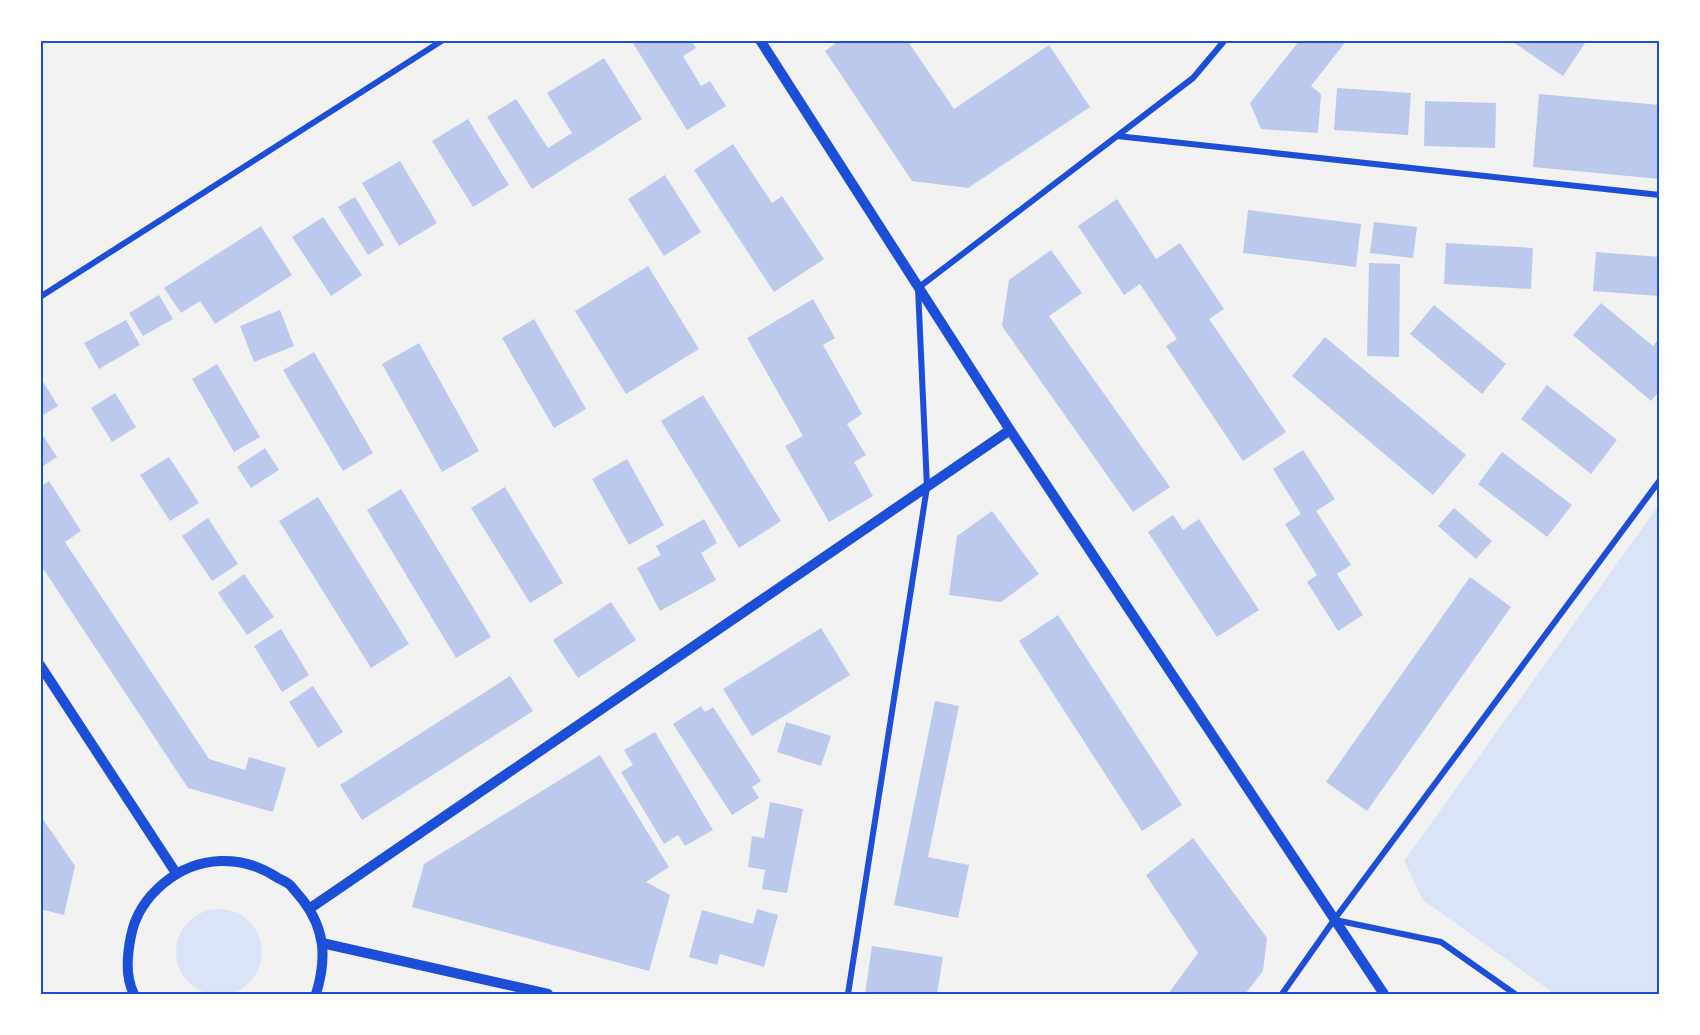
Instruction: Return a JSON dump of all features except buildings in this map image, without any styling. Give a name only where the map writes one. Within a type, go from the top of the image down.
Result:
[{"type":"street","points":[[40,297],[443,40]]},
{"type":"street","points":[[760,40],[1010,430],[1384,994]]},
{"type":"street","points":[[918,288],[1193,78],[1226,40]]},
{"type":"street","points":[[1117,136],[1659,195]]},
{"type":"street","points":[[848,994],[927,487],[918,288]]},
{"type":"street","points":[[309,909],[1010,430]]},
{"type":"street","points":[[1282,994],[1334,920],[1659,480]]},
{"type":"street","points":[[40,665],[176,873]]},
{"type":"street","points":[[134,994],[126,955],[134,922],[150,894],[176,873],[205,862],[235,861],[264,869],[290,885],[309,909],[322,943],[323,971],[316,994]]},
{"type":"street","points":[[1334,920],[1441,942],[1515,994]]},
{"type":"street","points":[[322,943],[548,994]]},
{"type":"shaded area","points":[[1659,505],[1659,994],[1555,994],[1423,900],[1404,861]]},
{"type":"shaded area","points":[[219,909],[236,912],[250,921],[259,935],[262,952],[259,969],[250,983],[236,992],[219,995],[202,992],[188,983],[179,969],[176,952],[179,935],[188,921],[202,912]]}]
